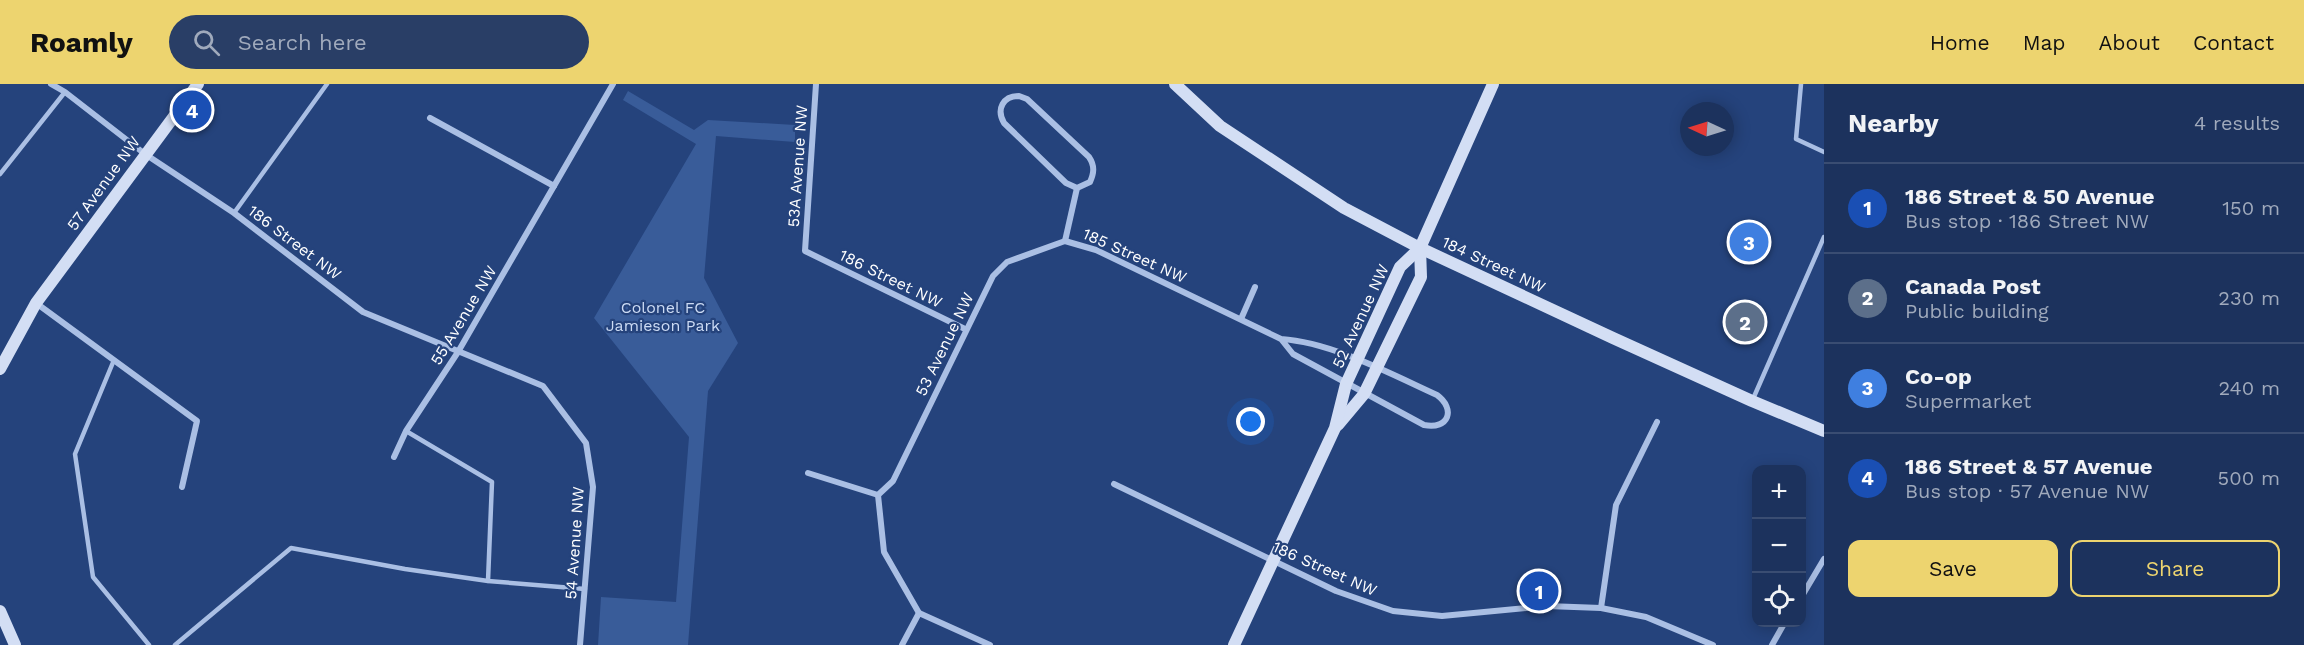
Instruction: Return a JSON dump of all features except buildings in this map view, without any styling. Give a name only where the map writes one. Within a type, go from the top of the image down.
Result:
[{"type":"street","name":"186 Street NW","points":[[51,84],[145,154],[234,213],[363,312],[543,386]]},
{"type":"street","name":"57 Avenue NW","points":[[0,369],[36,303],[198,84]]},
{"type":"street","name":"55 Avenue NW","points":[[394,457],[406,431],[458,352],[613,84]]},
{"type":"street","name":"53A Avenue NW","points":[[805,251],[816,84]]},
{"type":"street","name":"184 Street NW","points":[[1174,84],[1220,126],[1344,208],[1420,248],[1752,401],[1824,431]]},
{"type":"street","points":[[1420,248],[1493,84]]},
{"type":"street","name":"185 Street NW","points":[[1019,96],[1027,99],[1089,157],[1093,163],[1093,176],[1090,182],[1077,188],[1066,183],[1004,123],[1000,112],[1002,104],[1009,97],[1019,96]]},
{"type":"street","points":[[430,118],[554,186]]},
{"type":"street","name":"185 Street NW","points":[[1077,188],[1065,241],[1096,250],[1281,339],[1300,340],[1357,360],[1437,395],[1448,407],[1447,418],[1443,424],[1433,427],[1424,425],[1293,354],[1281,339]]},
{"type":"street","name":"53 Avenue NW","points":[[878,495],[893,481],[965,329],[993,276],[1007,262],[1065,241]]},
{"type":"street","name":"52 Avenue NW","points":[[1234,645],[1335,428],[1346,384],[1400,267],[1420,248]]},
{"type":"street","name":"52 Avenue NW","points":[[1335,428],[1364,394],[1421,277],[1420,248]]},
{"type":"street","name":"186 Street NW","points":[[805,251],[965,329]]},
{"type":"street","points":[[1241,319],[1255,288]]},
{"type":"street","points":[[36,303],[196,421],[182,487]]},
{"type":"street","name":"54 Avenue NW","points":[[543,386],[586,443],[593,487],[580,645]]},
{"type":"street","points":[[1600,608],[1616,505],[1657,422]]},
{"type":"street","points":[[808,473],[878,495],[884,552],[919,613],[990,645]]},
{"type":"street","name":"186 Street NW","points":[[1114,484],[1336,591],[1392,611],[1442,616],[1547,606],[1600,608],[1646,617],[1713,645]]},
{"type":"street","points":[[1806,589],[1824,559]]},
{"type":"street","points":[[0,611],[15,645]]},
{"type":"street","points":[[902,645],[919,613]]},
{"type":"street","points":[[1772,645],[1782,627]]},
{"type":"lane","points":[[234,213],[327,84]]},
{"type":"lane","points":[[1801,84],[1796,139],[1824,152]]},
{"type":"lane","points":[[0,174],[64,92]]},
{"type":"lane","points":[[1752,401],[1824,237]]},
{"type":"lane","points":[[114,360],[75,454],[93,577],[149,645]]},
{"type":"lane","points":[[406,431],[492,482],[488,580]]},
{"type":"lane","points":[[175,645],[291,548],[405,569],[585,589]]},
{"type":"green space","name":"Colonel FC Jamieson Park","points":[[628,91],[694,130],[708,120],[795,125],[795,142],[716,136],[704,278],[738,343],[708,391],[688,645],[598,645],[601,597],[676,602],[689,437],[594,318],[696,144],[623,100]]},
{"type":"place","name":"186 Street & 57 Avenue","points":[[192,110]]},
{"type":"place","name":"Co-op","points":[[1749,242]]},
{"type":"place","name":"Canada Post","points":[[1745,322]]},
{"type":"place","name":"186 Street & 50 Avenue","points":[[1539,591]]}]
